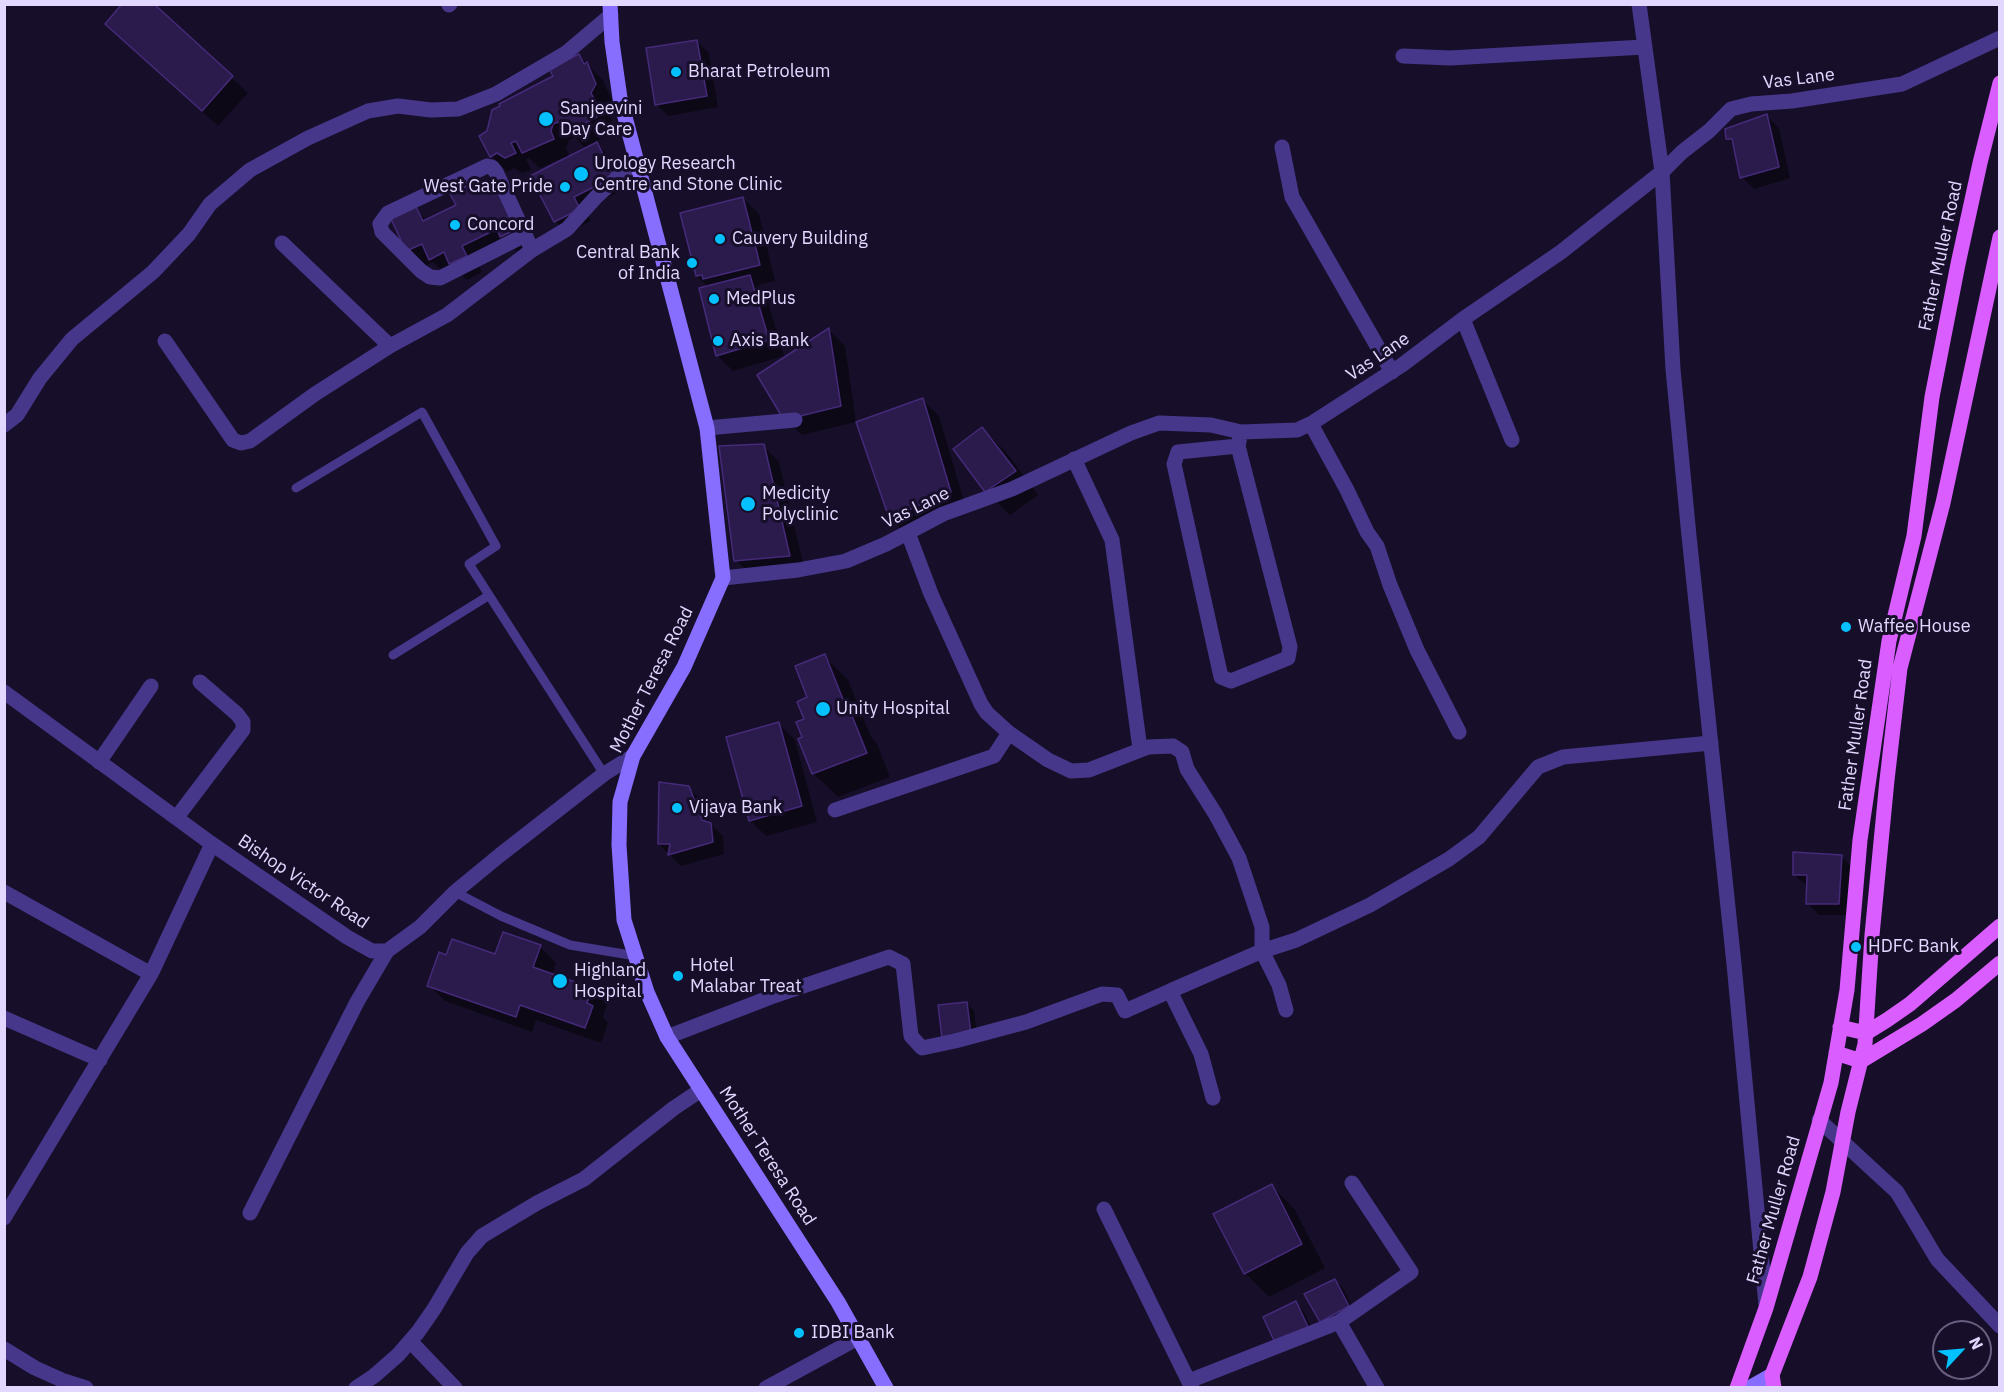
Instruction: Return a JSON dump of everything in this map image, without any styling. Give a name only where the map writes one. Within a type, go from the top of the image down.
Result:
[{"type":"main road","name":"Mother Teresa Road","points":[[610,10],[620,98],[707,428],[723,578],[684,667],[633,756],[620,802],[619,845],[624,920],[647,992],[667,1037],[838,1302],[886,1388]]},
{"type":"main road","name":"Father Muller Road","points":[[1737,1388],[1766,1308],[1830,1083],[1847,990],[1860,840],[1889,641],[1914,536],[1932,397],[1956,275],[2000,83]]},
{"type":"main road","points":[[1749,1388],[1773,1381],[1810,1277],[1833,1192],[1866,1033],[1885,792],[1900,668],[1943,503],[2000,237]]},
{"type":"main road","points":[[1840,1028],[1866,1033],[1910,1004],[2000,926]]},
{"type":"main road","points":[[1836,1053],[1861,1061],[1922,1024],[1956,1000],[2000,963]]},
{"type":"street","points":[[1639,4],[1662,172],[1673,369],[1734,964],[1766,1308]]},
{"type":"street","points":[[4,425],[17,415],[40,378],[72,339],[153,272],[189,234],[210,204],[250,170],[308,138],[368,111],[398,106],[431,110],[458,109],[496,94],[566,52],[610,10]]},
{"type":"street","name":"Vas Lane","points":[[723,578],[798,570],[846,561],[943,514],[1012,489],[1131,433],[1159,423],[1211,425],[1239,439],[1297,430],[1311,424],[1392,372],[1463,319],[1561,252],[1662,172],[1731,109],[1751,104],[1792,101],[1902,84],[2000,38]]},
{"type":"street","points":[[1403,56],[1450,58],[1644,47]]},
{"type":"street","points":[[1282,147],[1292,197],[1392,372]]},
{"type":"street","points":[[165,341],[233,440],[241,443],[250,441],[315,394],[390,346],[447,315],[532,250],[567,229],[596,197],[636,161]]},
{"type":"street","points":[[525,235],[440,278],[430,277],[421,271],[382,232],[380,224],[388,213],[487,166],[492,167],[496,172],[532,250]]},
{"type":"street","points":[[282,243],[390,346]]},
{"type":"street","points":[[1463,319],[1512,440]]},
{"type":"street","points":[[707,428],[795,420]]},
{"type":"street","points":[[1311,424],[1367,532],[1377,546],[1393,594],[1417,650],[1459,732]]},
{"type":"street","points":[[1239,439],[1290,647],[1288,658],[1231,681],[1221,677],[1174,464],[1178,452],[1239,439]]},
{"type":"street","points":[[1074,459],[1112,540],[1140,749]]},
{"type":"street","points":[[908,532],[931,594],[981,705],[1009,733],[1038,754],[1071,771],[1089,770],[1140,749],[1164,745],[1173,746],[1182,752],[1187,769],[1216,815],[1239,858],[1262,927],[1262,951],[1279,985],[1286,1010]]},
{"type":"street","points":[[177,817],[243,730],[243,722],[237,714],[200,682]]},
{"type":"street","points":[[99,762],[151,686]]},
{"type":"street","name":"Bishop Victor Road","points":[[4,692],[212,844],[347,937],[372,951],[387,951]]},
{"type":"street","points":[[836,810],[994,756],[1009,733]]},
{"type":"street","points":[[667,1037],[771,997],[889,957],[903,964],[910,1036],[922,1048],[1026,1022],[1102,994],[1117,995],[1125,1011],[1262,951],[1296,940],[1370,905],[1449,859],[1479,837],[1538,767],[1563,757],[1711,743]]},
{"type":"street","points":[[250,1213],[357,1002],[387,951],[420,927],[455,892],[500,855],[604,774],[633,756]]},
{"type":"street","points":[[4,1218],[150,974],[212,844]]},
{"type":"street","points":[[4,892],[150,974]]},
{"type":"street","points":[[1170,991],[1201,1054],[1213,1098]]},
{"type":"street","points":[[4,1018],[100,1060]]},
{"type":"street","points":[[356,1388],[374,1376],[410,1341],[434,1310],[467,1253],[482,1236],[537,1203],[584,1179],[674,1108],[701,1090]]},
{"type":"street","points":[[1820,1120],[1897,1192],[1937,1259],[2000,1326]]},
{"type":"street","points":[[1104,1209],[1190,1384],[1339,1322],[1411,1272],[1353,1183]]},
{"type":"street","points":[[1339,1322],[1377,1388]]},
{"type":"street","points":[[766,1388],[858,1338]]},
{"type":"street","points":[[410,1341],[455,1388]]},
{"type":"street","points":[[4,1349],[35,1368],[86,1388]]},
{"type":"lane","points":[[296,488],[422,412],[496,546],[469,564],[604,774]]},
{"type":"lane","points":[[393,655],[488,596]]},
{"type":"lane","points":[[455,892],[501,916],[570,945],[636,956]]},
{"type":"building","points":[[122,4],[154,4],[233,76],[202,111],[105,24]]},
{"type":"building","name":"Bharat Petroleum","points":[[697,40],[707,96],[655,105],[646,48]]},
{"type":"building","points":[[579,54],[584,64],[587,62],[596,84],[591,93],[597,104],[593,110],[597,117],[567,132],[561,121],[553,124],[551,131],[554,139],[522,153],[516,141],[511,143],[516,153],[505,158],[497,153],[490,157],[479,136],[487,131],[492,110],[500,106],[499,104],[553,76],[549,69]]},
{"type":"building","points":[[1767,114],[1779,167],[1740,178],[1732,139],[1726,139],[1725,129]]},
{"type":"building","name":"West Gate Pride","points":[[597,142],[614,177],[574,197],[580,209],[554,222],[530,176]]},
{"type":"building","name":"Concord","points":[[477,181],[481,191],[491,187],[495,195],[502,192],[519,228],[500,237],[497,229],[462,246],[467,256],[449,264],[444,252],[429,260],[422,244],[406,251],[391,219],[416,207],[423,221],[456,205],[450,194]]},
{"type":"building","name":"Cauvery Building","points":[[743,197],[760,265],[703,279],[702,275],[696,276],[680,213]]},
{"type":"building","points":[[750,275],[769,340],[716,356],[699,288]]},
{"type":"building","points":[[829,328],[841,406],[784,420],[757,375]]},
{"type":"building","points":[[923,398],[951,492],[889,518],[856,422]]},
{"type":"building","points":[[982,427],[1016,471],[985,492],[953,449]]},
{"type":"building","points":[[764,444],[790,556],[734,561],[719,446]]},
{"type":"building","name":"Unity Hospital","points":[[825,654],[867,753],[812,774],[798,739],[802,737],[796,722],[804,719],[797,702],[807,697],[795,666]]},
{"type":"building","points":[[779,722],[802,806],[749,821],[726,737]]},
{"type":"building","points":[[659,782],[689,786],[702,820],[711,823],[713,842],[668,855],[670,844],[658,844]]},
{"type":"building","points":[[1793,852],[1842,855],[1839,904],[1806,904],[1807,875],[1793,875]]},
{"type":"building","points":[[503,932],[541,945],[533,967],[592,988],[587,1003],[593,1006],[585,1028],[520,1005],[516,1017],[427,986],[439,952],[446,955],[452,939],[495,954]]},
{"type":"building","points":[[967,1002],[971,1034],[942,1038],[938,1005]]},
{"type":"building","points":[[1272,1184],[1302,1244],[1244,1274],[1213,1214]]},
{"type":"building","points":[[1335,1279],[1349,1306],[1320,1322],[1304,1294]]},
{"type":"building","points":[[1296,1301],[1309,1329],[1276,1345],[1263,1317]]},
{"type":"place","name":"Bharat Petroleum","points":[[676,72]]},
{"type":"place","name":"Sanjeevini Day Care","points":[[546,119]]},
{"type":"place","name":"Urology Research Centre and Stone Clinic","points":[[581,174]]},
{"type":"place","name":"West Gate Pride","points":[[565,187]]},
{"type":"place","name":"Concord","points":[[455,225]]},
{"type":"place","name":"Cauvery Building","points":[[720,239]]},
{"type":"place","name":"Central Bank of India","points":[[692,263]]},
{"type":"place","name":"MedPlus","points":[[714,299]]},
{"type":"place","name":"Axis Bank","points":[[718,341]]},
{"type":"place","name":"Medicity Polyclinic","points":[[748,504]]},
{"type":"place","name":"Waffee House","points":[[1846,627]]},
{"type":"place","name":"Unity Hospital","points":[[823,709]]},
{"type":"place","name":"Vijaya Bank","points":[[677,808]]},
{"type":"place","name":"HDFC Bank","points":[[1856,947]]},
{"type":"place","name":"Hotel Malabar Treat","points":[[678,976]]},
{"type":"place","name":"Highland Hospital","points":[[560,981]]},
{"type":"place","name":"IDBI Bank","points":[[799,1333]]}]
